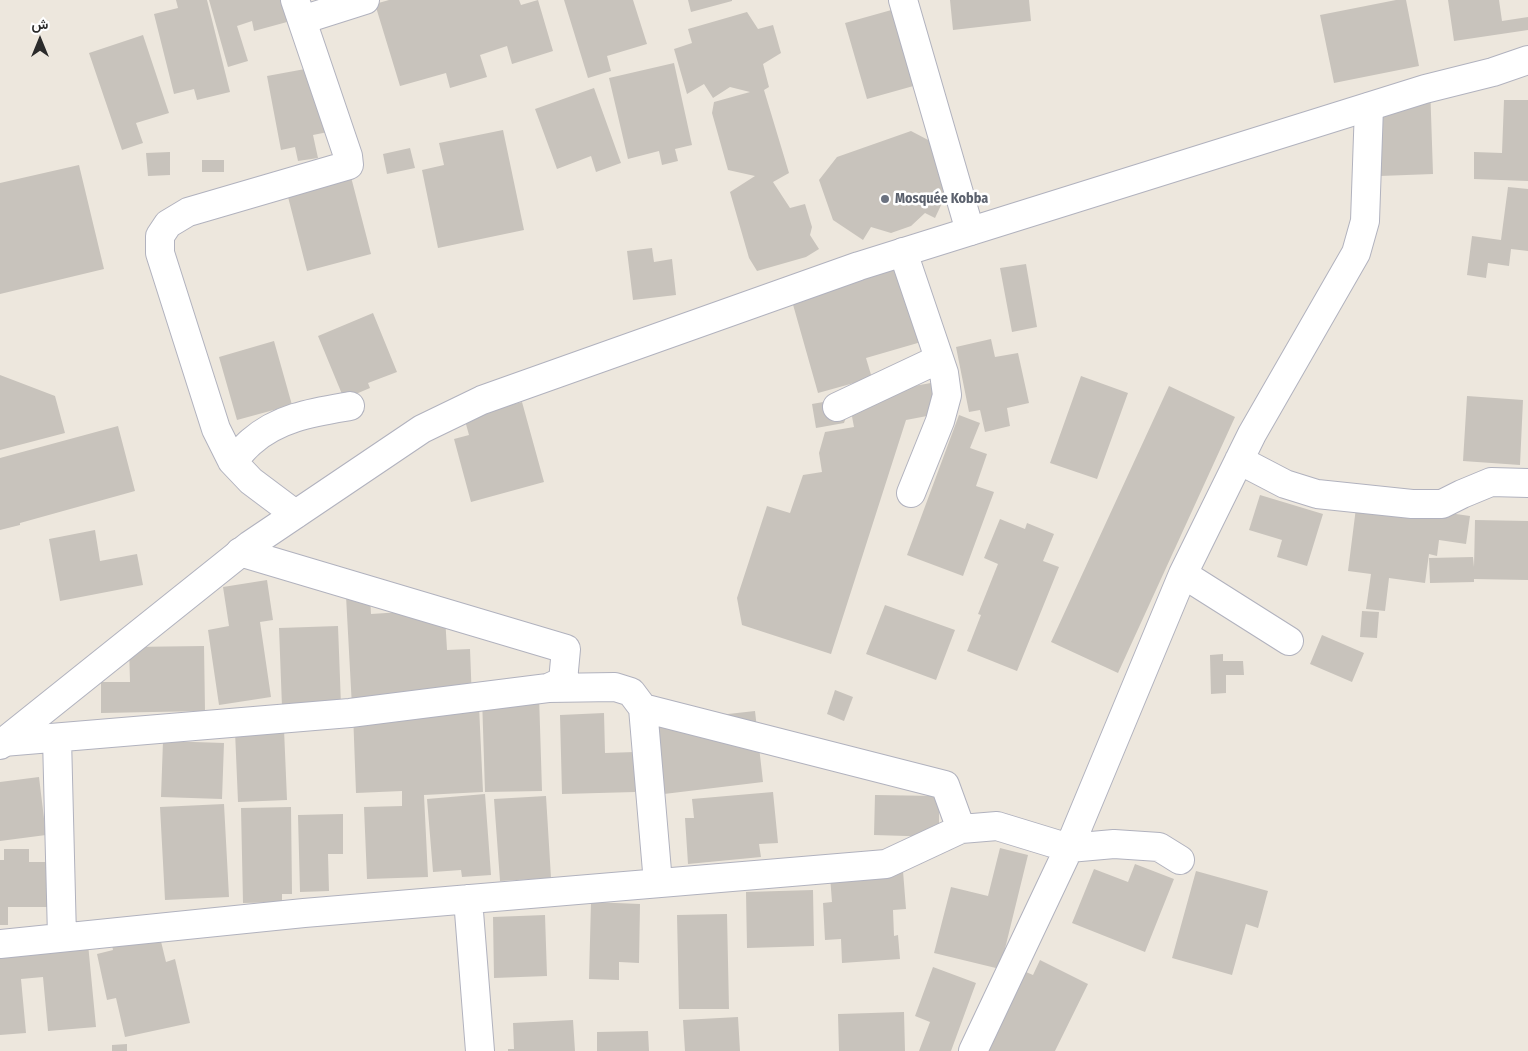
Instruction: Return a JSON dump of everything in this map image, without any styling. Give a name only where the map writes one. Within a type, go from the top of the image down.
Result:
[{"type":"street","points":[[295,514],[250,481],[232,461],[213,420],[160,253],[160,236],[168,224],[188,212],[349,166],[348,156],[298,10],[365,0]]},
{"type":"street","points":[[903,0],[970,231]]},
{"type":"street","points":[[2,744],[240,552],[422,429],[482,400],[903,252],[1425,89],[1493,72],[1528,60]]},
{"type":"street","points":[[973,1051],[1069,848],[1183,574],[1252,434],[1356,253],[1365,221],[1369,107]]},
{"type":"street","points":[[903,252],[944,373],[946,395],[940,421],[911,493]]},
{"type":"street","points":[[837,407],[939,359]]},
{"type":"street","points":[[232,461],[252,441],[273,426],[301,415],[350,406]]},
{"type":"street","points":[[1239,460],[1286,484],[1317,494],[1412,504],[1442,504],[1491,482],[1528,483]]},
{"type":"street","points":[[240,552],[566,649],[563,681],[548,688]]},
{"type":"street","points":[[1183,574],[1289,640]]},
{"type":"street","points":[[2,744],[350,712],[548,688],[615,687],[632,692],[643,708],[658,883]]},
{"type":"street","points":[[643,708],[945,785],[960,829]]},
{"type":"street","points":[[57,738],[62,937]]},
{"type":"street","points":[[0,944],[304,913],[886,864],[960,829],[997,826],[1069,848],[1114,844],[1159,847],[1180,860]]},
{"type":"street","points":[[468,899],[480,1051]]},
{"type":"building","points":[[176,0],[207,0],[230,92],[197,100],[194,89],[174,94],[154,14],[178,8]]},
{"type":"building","points":[[209,0],[281,0],[287,22],[254,31],[252,21],[237,26],[248,61],[228,67]]},
{"type":"building","points":[[389,0],[519,0],[521,5],[538,0],[553,51],[512,64],[507,46],[480,55],[487,77],[450,88],[446,73],[400,86],[375,4]]},
{"type":"building","points":[[564,0],[633,0],[647,44],[607,56],[611,71],[588,78]]},
{"type":"building","points":[[688,0],[732,0],[732,1],[691,12]]},
{"type":"building","points":[[950,0],[1029,0],[1031,21],[953,30]]},
{"type":"building","points":[[1396,0],[1406,0],[1419,66],[1334,83],[1320,15]]},
{"type":"building","points":[[1448,0],[1499,0],[1502,21],[1528,17],[1528,30],[1454,41]]},
{"type":"building","points":[[895,9],[917,85],[867,99],[845,23]]},
{"type":"building","points":[[747,12],[758,29],[773,25],[781,53],[763,64],[769,87],[764,90],[789,173],[773,182],[790,208],[805,204],[812,227],[810,235],[819,249],[806,257],[757,271],[749,258],[730,192],[755,176],[728,170],[712,113],[714,102],[750,92],[730,87],[713,98],[704,84],[687,94],[674,49],[692,43],[688,29]]},
{"type":"building","points":[[143,35],[169,113],[136,123],[143,143],[122,150],[89,53]]},
{"type":"building","points":[[674,63],[692,145],[675,149],[678,161],[662,165],[659,151],[628,159],[609,78]]},
{"type":"building","points":[[316,67],[328,132],[313,135],[318,158],[298,161],[295,147],[281,150],[267,76]]},
{"type":"building","points":[[1430,84],[1433,174],[1380,176],[1377,101]]},
{"type":"building","points":[[594,88],[621,163],[596,172],[591,156],[557,169],[535,109]]},
{"type":"building","points":[[1504,100],[1528,100],[1528,181],[1474,179],[1474,152],[1502,153]]},
{"type":"building","points":[[503,130],[524,230],[438,248],[422,170],[444,165],[439,143]]},
{"type":"building","name":"Mosquée Kobba","points":[[911,131],[932,142],[950,186],[935,218],[925,213],[911,226],[891,233],[871,227],[863,240],[833,220],[819,180],[837,157]]},
{"type":"building","points":[[410,148],[415,168],[387,174],[383,154]]},
{"type":"building","points":[[170,152],[170,175],[148,176],[146,153]]},
{"type":"building","points":[[202,160],[224,160],[224,172],[202,172]]},
{"type":"building","points":[[79,165],[104,269],[0,294],[0,183]]},
{"type":"building","points":[[351,177],[371,254],[307,271],[287,193]]},
{"type":"building","points":[[1508,187],[1528,189],[1528,251],[1511,249],[1509,266],[1488,263],[1486,278],[1467,275],[1472,236],[1501,240]]},
{"type":"building","points":[[652,248],[654,262],[672,259],[676,295],[633,300],[627,251]]},
{"type":"building","points":[[897,263],[928,340],[866,358],[872,378],[818,393],[790,294]]},
{"type":"building","points":[[1026,264],[1037,327],[1012,332],[1000,268]]},
{"type":"building","points":[[373,313],[397,372],[368,383],[370,388],[344,399],[318,336]]},
{"type":"building","points":[[991,339],[995,357],[1018,353],[1029,403],[1007,408],[1010,426],[985,432],[980,410],[969,412],[956,347]]},
{"type":"building","points":[[274,341],[292,405],[237,420],[219,357]]},
{"type":"building","points":[[0,375],[55,396],[65,433],[0,450]]},
{"type":"building","points":[[1081,376],[1128,393],[1097,479],[1050,463]]},
{"type":"building","points":[[931,383],[934,397],[927,416],[906,420],[831,654],[742,625],[737,598],[767,506],[790,513],[803,475],[822,472],[819,453],[825,432],[854,427],[850,406],[844,423],[816,428],[812,404]]},
{"type":"building","points":[[1169,386],[1235,417],[1118,673],[1051,642]]},
{"type":"building","points":[[1467,396],[1523,400],[1520,465],[1463,461]]},
{"type":"building","points":[[522,402],[544,482],[471,502],[454,439],[469,435],[464,417]]},
{"type":"building","points":[[959,415],[980,423],[970,448],[987,454],[976,486],[994,492],[963,576],[907,555]]},
{"type":"building","points":[[118,426],[135,491],[0,530],[0,458]]},
{"type":"building","points":[[1260,495],[1323,514],[1307,566],[1277,557],[1282,540],[1249,530]]},
{"type":"building","points":[[1357,500],[1470,516],[1466,544],[1439,540],[1437,556],[1429,554],[1425,583],[1389,578],[1385,611],[1366,609],[1371,574],[1348,571]]},
{"type":"building","points":[[1000,519],[1025,529],[1027,523],[1054,534],[1043,561],[1059,567],[1017,671],[967,651],[981,615],[978,614],[998,564],[984,558]]},
{"type":"building","points":[[1475,520],[1528,521],[1528,580],[1474,579],[1474,582],[1430,583],[1429,558],[1473,557],[1474,567]]},
{"type":"building","points":[[95,530],[100,561],[137,554],[143,585],[60,601],[49,539]]},
{"type":"building","points":[[267,580],[273,620],[260,622],[271,697],[219,705],[208,630],[229,626],[223,587]]},
{"type":"building","points":[[370,595],[371,614],[402,612],[444,599],[447,650],[470,649],[472,701],[352,707],[346,596]]},
{"type":"building","points":[[885,605],[955,630],[936,680],[866,654]]},
{"type":"building","points":[[1362,611],[1379,612],[1377,638],[1360,637]]},
{"type":"building","points":[[338,626],[341,705],[282,707],[279,628]]},
{"type":"building","points":[[1322,635],[1364,653],[1352,682],[1310,664]]},
{"type":"building","points":[[204,646],[205,711],[101,713],[101,682],[130,682],[129,647]]},
{"type":"building","points":[[1223,654],[1223,661],[1243,661],[1244,675],[1226,675],[1226,693],[1211,694],[1210,655]]},
{"type":"building","points":[[835,690],[853,697],[844,721],[827,714]]},
{"type":"building","points":[[539,695],[542,791],[485,792],[482,697]]},
{"type":"building","points":[[479,706],[483,792],[424,795],[428,877],[367,879],[364,807],[402,806],[402,791],[356,793],[353,712]]},
{"type":"building","points":[[755,711],[763,782],[664,794],[656,722]]},
{"type":"building","points":[[604,713],[605,753],[635,752],[635,792],[562,794],[560,715]]},
{"type":"building","points":[[284,729],[287,800],[238,802],[235,731]]},
{"type":"building","points":[[163,741],[224,743],[222,799],[161,797]]},
{"type":"building","points":[[39,777],[46,835],[0,841],[0,782]]},
{"type":"building","points":[[773,792],[778,843],[759,844],[761,857],[688,864],[685,818],[694,818],[692,799]]},
{"type":"building","points":[[485,794],[491,875],[462,877],[461,870],[433,872],[427,799]]},
{"type":"building","points":[[875,795],[939,796],[939,837],[874,835]]},
{"type":"building","points":[[546,796],[551,878],[500,881],[494,799]]},
{"type":"building","points":[[224,804],[229,897],[165,900],[160,807]]},
{"type":"building","points":[[291,807],[292,894],[282,894],[282,902],[243,903],[241,808]]},
{"type":"building","points":[[343,814],[343,854],[328,854],[329,891],[300,892],[298,815]]},
{"type":"building","points":[[1000,848],[1028,855],[1000,969],[934,953],[951,887],[988,896]]},
{"type":"building","points":[[4,849],[29,849],[29,862],[47,862],[47,907],[8,907],[8,925],[0,925],[0,860],[4,860]]},
{"type":"building","points":[[1135,864],[1174,879],[1145,952],[1072,923],[1094,869],[1128,882]]},
{"type":"building","points":[[903,871],[906,909],[893,910],[894,936],[898,935],[900,959],[842,963],[841,939],[825,940],[823,903],[832,902],[830,876]]},
{"type":"building","points":[[1196,871],[1268,891],[1258,928],[1246,924],[1232,975],[1172,958]]},
{"type":"building","points":[[813,890],[814,946],[747,948],[746,892]]},
{"type":"building","points":[[591,902],[640,904],[639,963],[619,962],[619,980],[589,979]]},
{"type":"building","points":[[727,914],[729,1009],[679,1009],[677,915]]},
{"type":"building","points":[[545,915],[547,976],[494,978],[493,917]]},
{"type":"building","points":[[86,923],[96,1027],[48,1031],[43,977],[21,979],[26,1033],[0,1035],[0,950]]},
{"type":"building","points":[[157,925],[166,962],[175,959],[190,1023],[125,1037],[116,998],[107,1000],[97,954],[113,950],[110,936]]},
{"type":"building","points":[[1040,960],[1088,984],[1055,1051],[978,1051],[1019,969],[1033,975]]},
{"type":"building","points":[[933,967],[976,983],[951,1051],[919,1051],[930,1022],[915,1016]]},
{"type":"building","points":[[904,1012],[905,1051],[839,1051],[838,1014]]},
{"type":"building","points":[[738,1017],[740,1051],[685,1051],[683,1020]]},
{"type":"building","points":[[573,1020],[575,1051],[508,1051],[508,1049],[514,1049],[513,1023]]},
{"type":"building","points":[[648,1031],[649,1051],[597,1051],[597,1032]]},
{"type":"building","points":[[127,1044],[127,1051],[112,1051],[112,1045]]},
{"type":"place","name":"Mosquée Kobba","points":[[885,199]]}]
